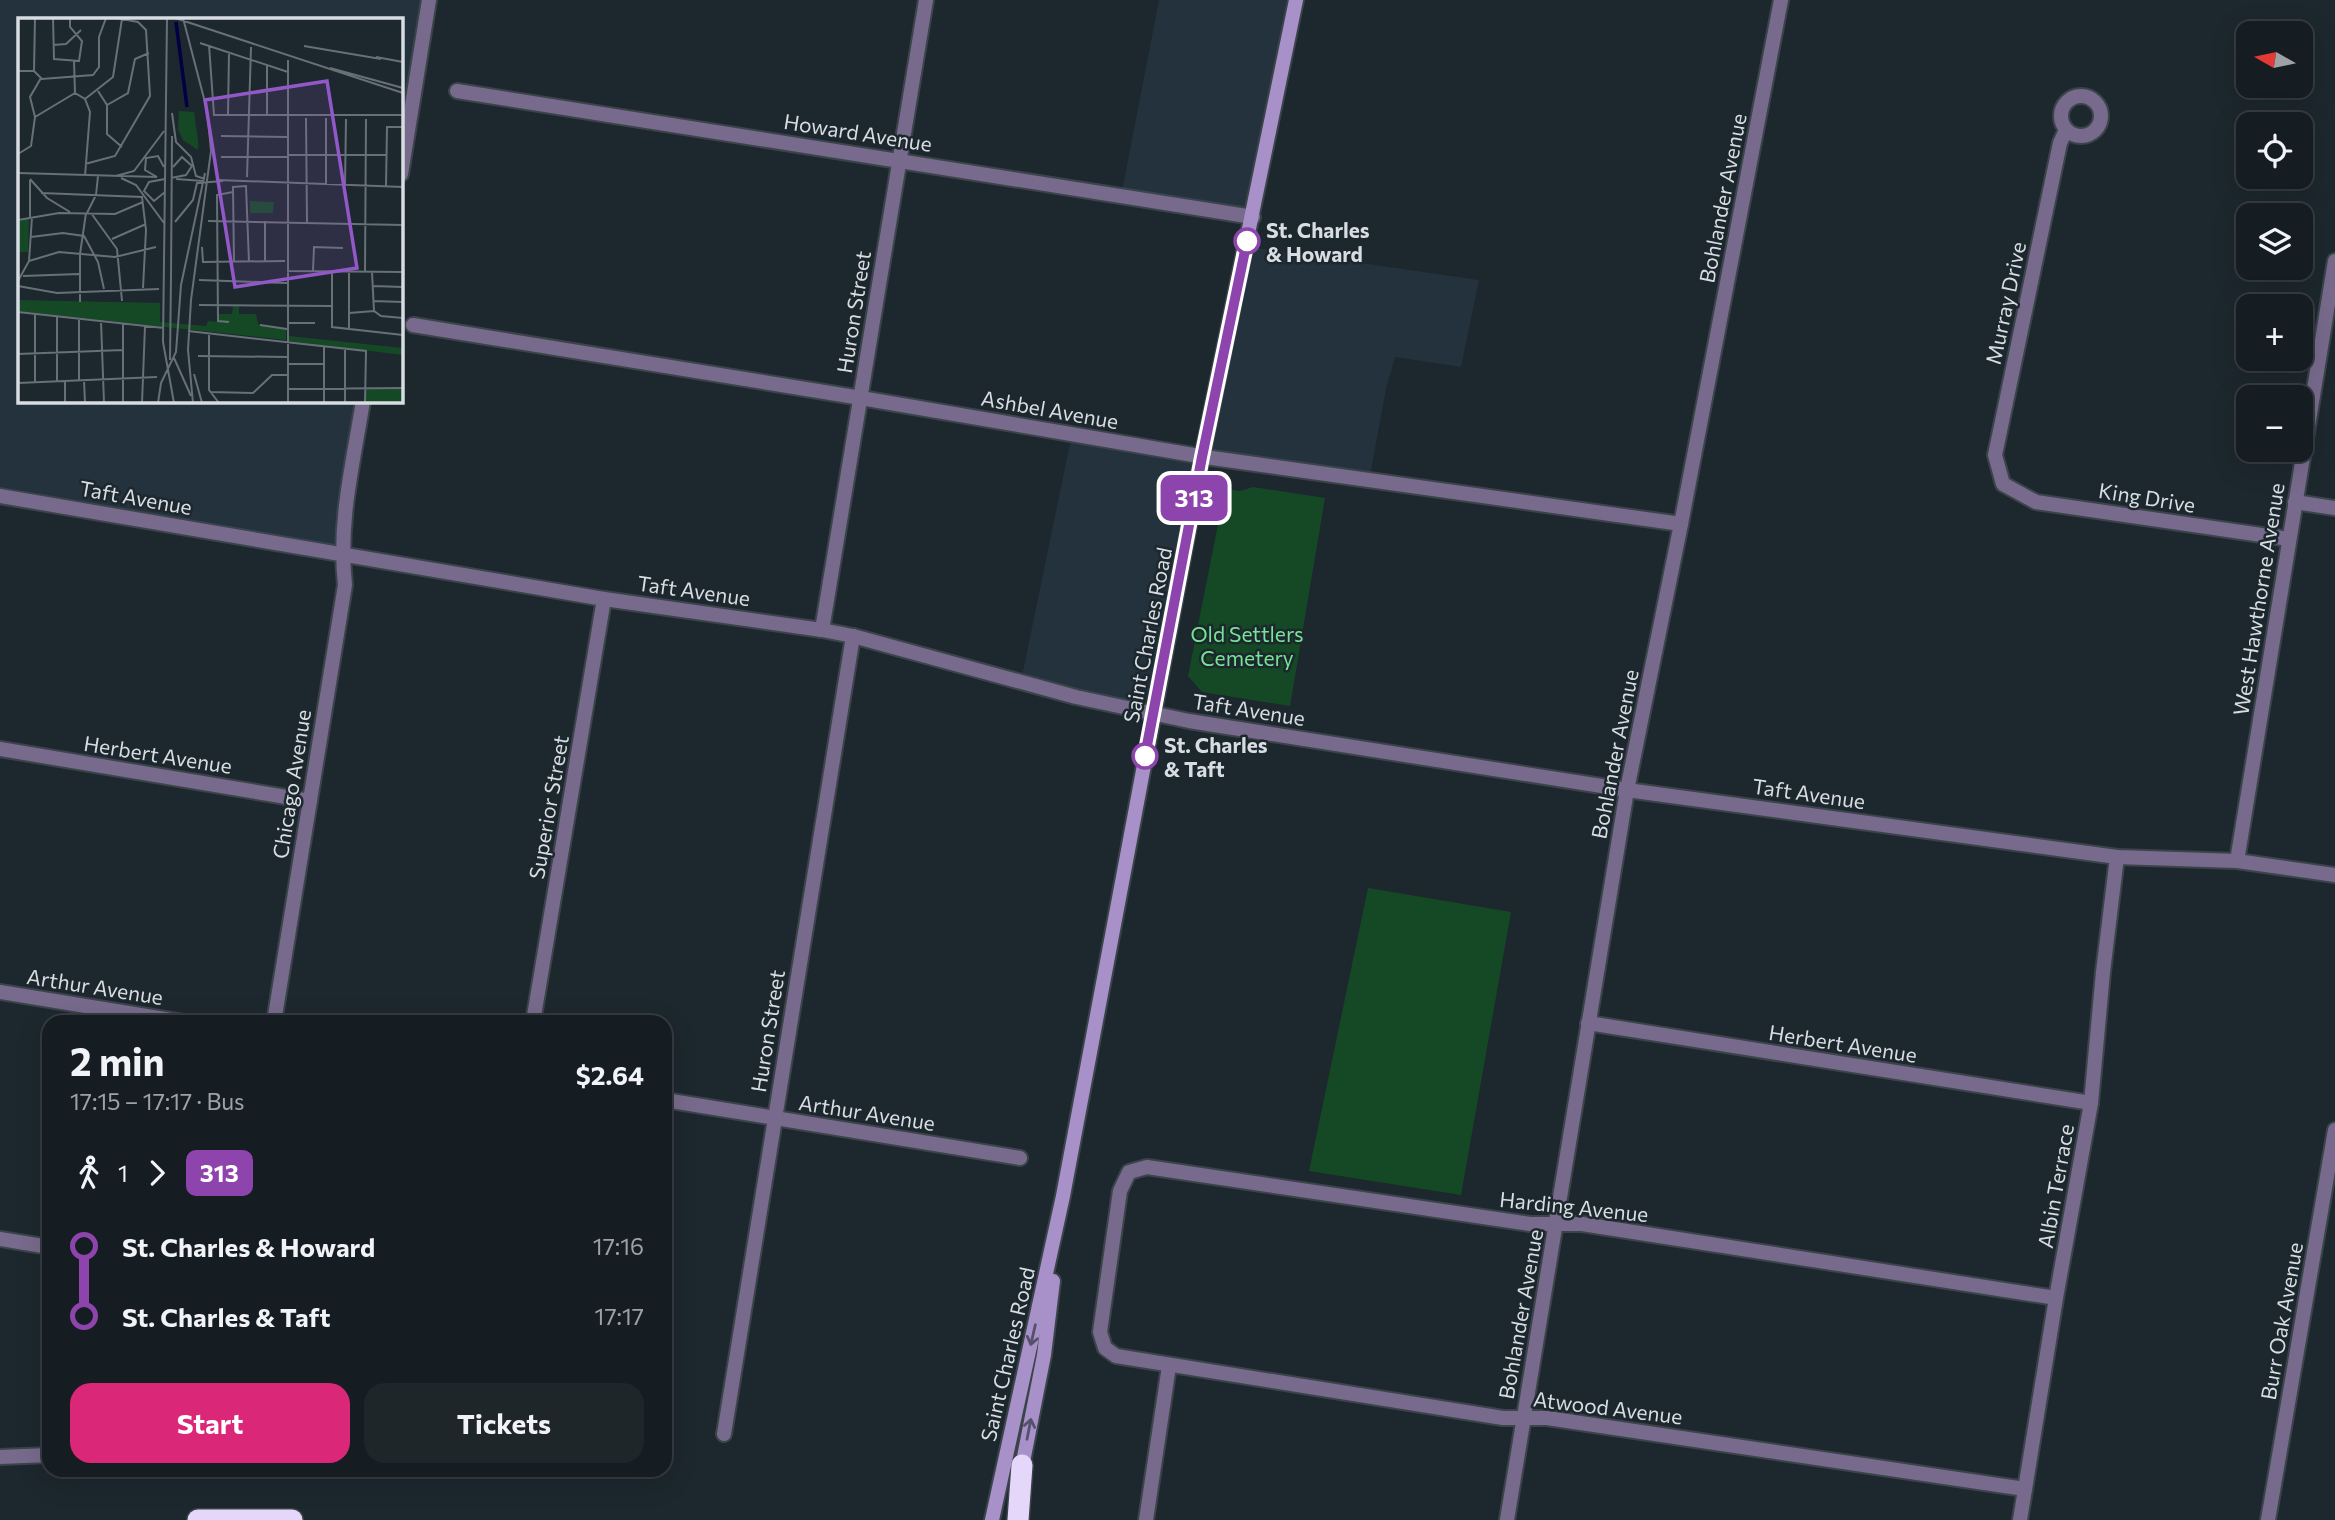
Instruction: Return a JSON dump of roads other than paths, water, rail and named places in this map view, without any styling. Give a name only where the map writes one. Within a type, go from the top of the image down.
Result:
[{"type":"highway","points":[[1018,1520],[1022,1465]]},
{"type":"highway","points":[[198,1520],[292,1520]]},
{"type":"main road","name":"Saint Charles Road","points":[[992,1520],[1063,1196],[1202,457],[1296,0]]},
{"type":"main road","name":"Saint Charles Road","points":[[1012,1520],[1044,1355],[1063,1196]]},
{"type":"street","points":[[402,168],[429,0]]},
{"type":"street","name":"Huron Street","points":[[822,630],[926,0]]},
{"type":"street","name":"Bohlander Avenue","points":[[1507,1520],[1626,789],[1681,524],[1781,0]]},
{"type":"street","name":"Howard Avenue","points":[[457,91],[1253,217]]},
{"type":"street","name":"Murray Drive","points":[[2003,484],[1995,455],[2060,143],[2066,130]]},
{"type":"street","name":"West Hawthorne Avenue","points":[[2237,861],[2295,502],[2331,308],[2335,261]]},
{"type":"street","name":"Ashbel Avenue","points":[[413,325],[1202,457],[1681,524]]},
{"type":"street","name":"Chicago Avenue","points":[[275,1015],[345,585],[342,527],[363,402]]},
{"type":"street","name":"King Drive","points":[[2003,484],[2036,502],[2289,540]]},
{"type":"street","name":"Taft Avenue","points":[[0,496],[604,599],[822,630],[1076,696],[1189,721],[1626,789],[2117,857],[2237,861],[2335,875]]},
{"type":"street","points":[[2295,502],[2335,508]]},
{"type":"street","name":"Superior Street","points":[[534,1015],[604,599]]},
{"type":"street","name":"Huron Street","points":[[724,1434],[853,636]]},
{"type":"street","name":"Herbert Avenue","points":[[0,749],[310,801]]},
{"type":"street","name":"Albin Terrace","points":[[2020,1520],[2091,1103],[2117,857]]},
{"type":"street","name":"Arthur Avenue","points":[[0,992],[140,1015]]},
{"type":"street","name":"Herbert Avenue","points":[[1588,1023],[2091,1103]]},
{"type":"street","name":"Arthur Avenue","points":[[672,1101],[1020,1158]]},
{"type":"street","name":"Burr Oak Avenue","points":[[2268,1520],[2335,1130]]},
{"type":"street","name":"Harding Avenue","points":[[1105,1348],[1100,1332],[1120,1191],[1129,1172],[1147,1167],[1530,1224],[1582,1224],[2056,1298]]},
{"type":"street","points":[[0,1239],[42,1246]]},
{"type":"street","name":"Atwood Avenue","points":[[1105,1348],[1116,1356],[1169,1366],[1503,1418],[1547,1418],[2025,1489]]},
{"type":"street","points":[[1146,1520],[1169,1366]]},
{"type":"street","points":[[0,1457],[42,1455]]},
{"type":"place","name":"St. Charles & Howard","points":[[1247,241]]},
{"type":"place","name":"St. Charles & Taft","points":[[1145,756]]},
{"type":"park label","name":"Old Settlers Cemetery","points":[[1247,645]]}]
